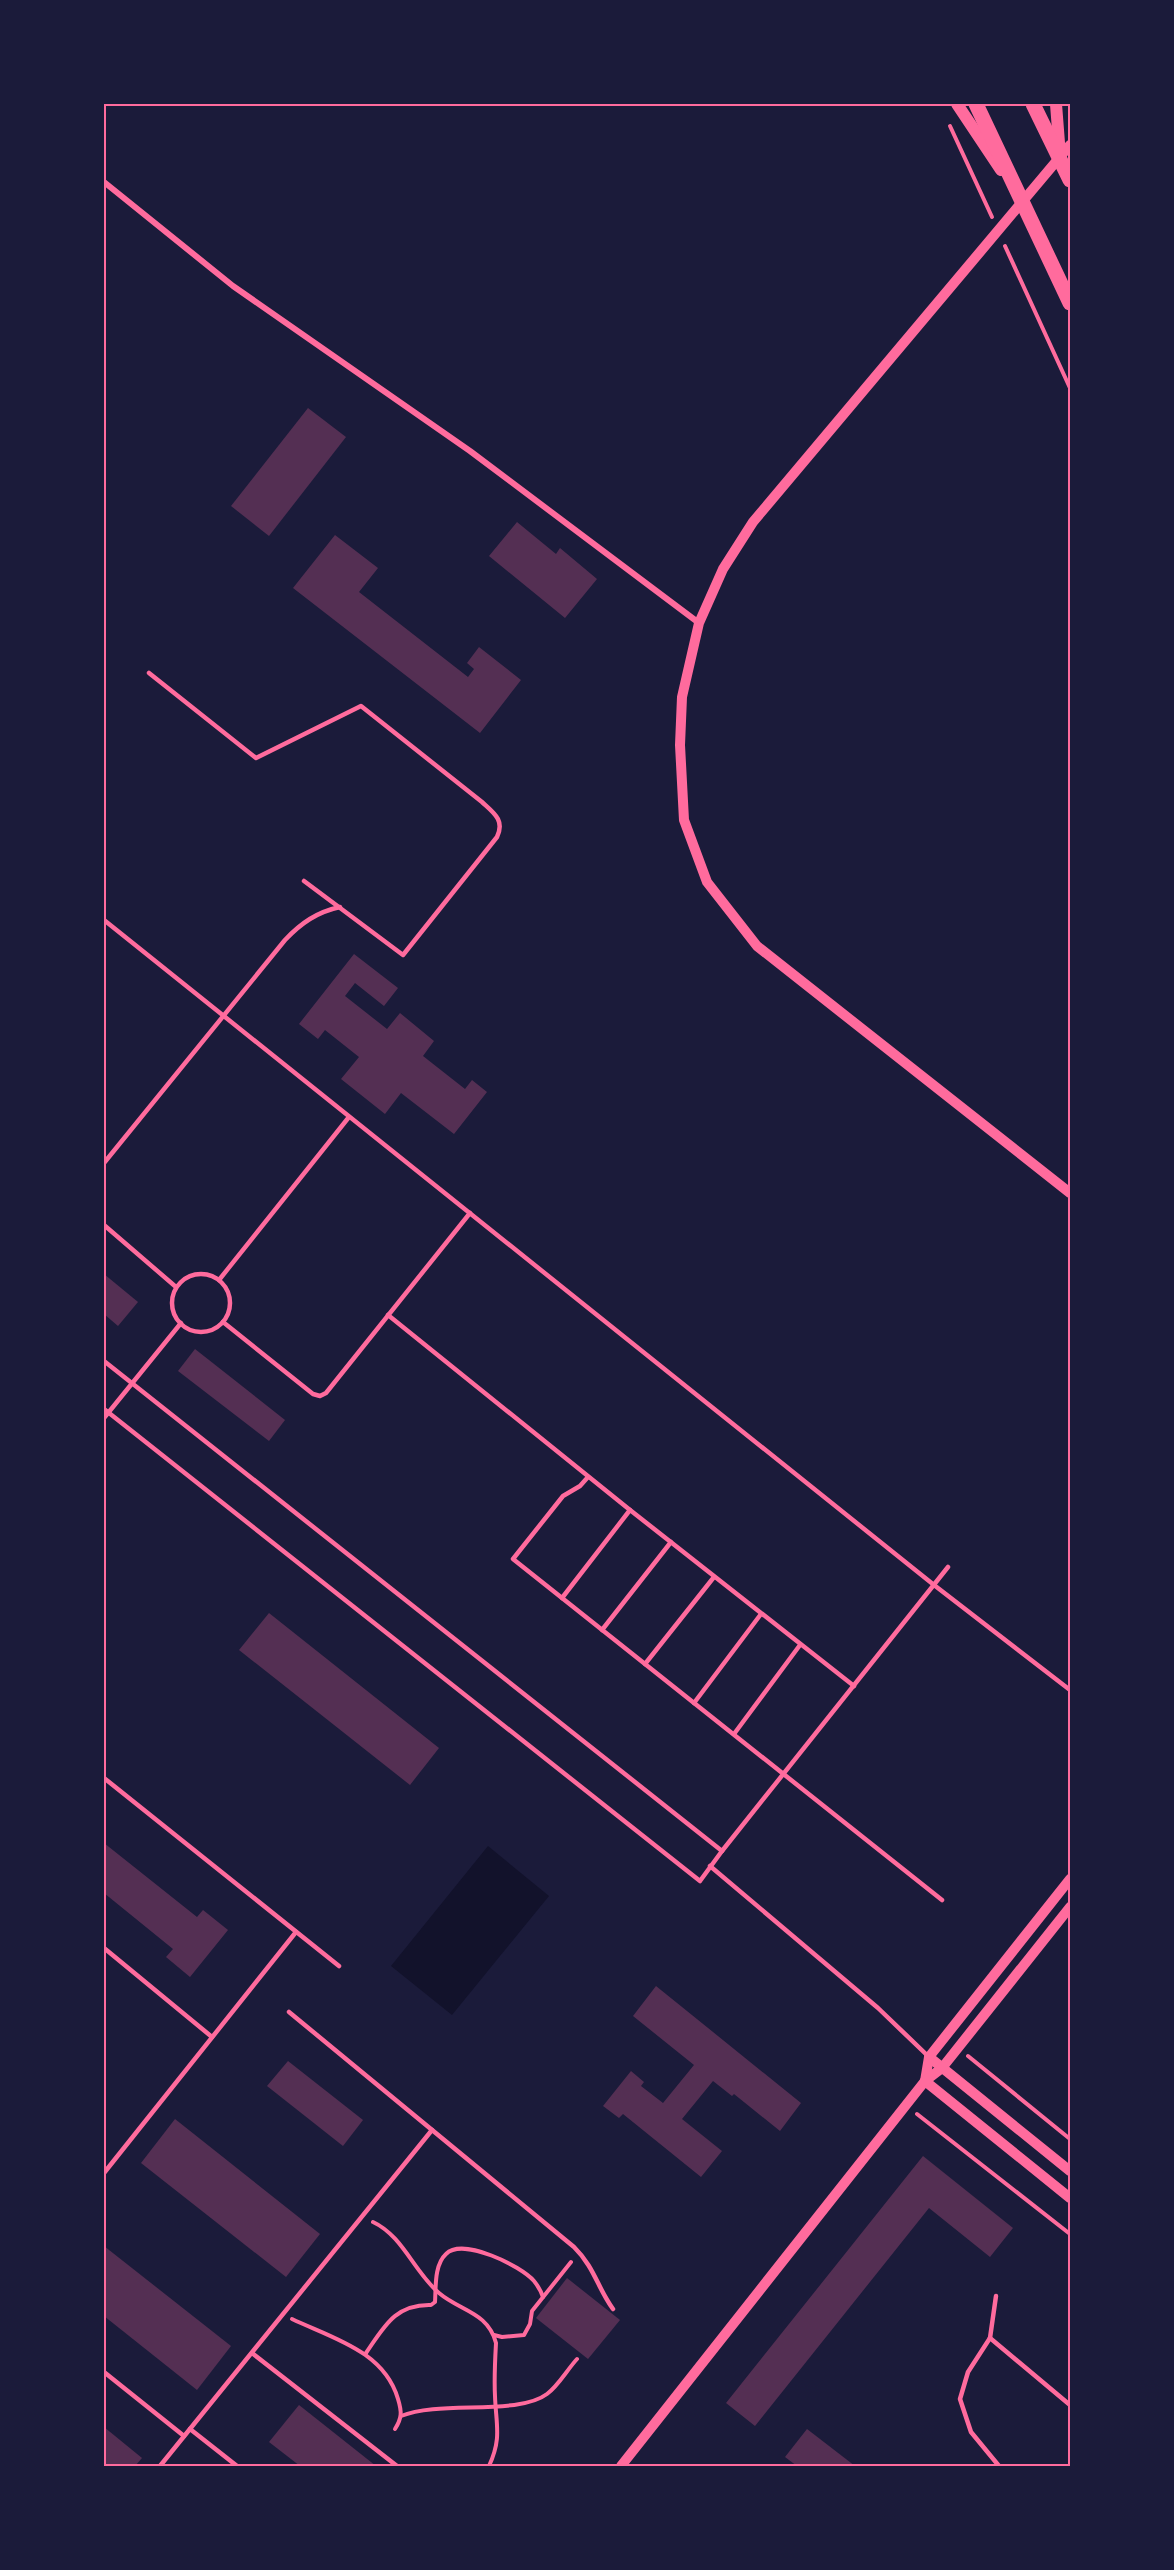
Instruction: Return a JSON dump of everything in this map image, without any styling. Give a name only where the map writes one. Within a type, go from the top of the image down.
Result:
[{"type":"main road","points":[[957,104],[1024,203]]},
{"type":"main road","points":[[976,104],[1071,303]]},
{"type":"main road","points":[[1033,104],[1071,180]]},
{"type":"main road","points":[[1056,104],[1060,158]]},
{"type":"street","points":[[1071,145],[753,522],[723,569],[699,622],[682,697],[680,745],[684,820],[707,882],[757,946],[1071,1193]]},
{"type":"street","points":[[104,182],[234,286],[470,452],[699,622]]},
{"type":"street","points":[[925,2081],[929,2057],[1071,1879]]},
{"type":"street","points":[[621,2466],[925,2081],[942,2068],[1071,1907]]},
{"type":"street","points":[[929,2057],[1071,2170]]},
{"type":"street","points":[[925,2081],[1071,2198]]},
{"type":"lane","points":[[149,673],[256,758],[361,706],[498,817],[501,824],[497,837],[403,955],[304,881]]},
{"type":"lane","points":[[104,1163],[300,925],[325,910],[340,907]]},
{"type":"lane","points":[[104,920],[934,1585],[1071,1690]]},
{"type":"lane","points":[[219,1280],[349,1117]]},
{"type":"lane","points":[[223,1322],[313,1394],[320,1396],[326,1393],[470,1213]]},
{"type":"lane","points":[[104,1225],[176,1287]]},
{"type":"lane","points":[[192,1275],[211,1275],[219,1280],[230,1296],[231,1305],[223,1322],[207,1331],[188,1329],[181,1323],[172,1306],[176,1287],[192,1275]]},
{"type":"lane","points":[[388,1315],[588,1477],[854,1686]]},
{"type":"lane","points":[[104,1418],[106,1410],[181,1323]]},
{"type":"lane","points":[[104,1361],[722,1851]]},
{"type":"lane","points":[[106,1410],[700,1881],[948,1567]]},
{"type":"lane","points":[[588,1477],[580,1486],[563,1496],[513,1559],[942,1900]]},
{"type":"lane","points":[[562,1598],[630,1510]]},
{"type":"lane","points":[[602,1630],[671,1542]]},
{"type":"lane","points":[[645,1664],[714,1577]]},
{"type":"lane","points":[[694,1703],[761,1614]]},
{"type":"lane","points":[[734,1734],[800,1645]]},
{"type":"lane","points":[[104,1778],[339,1966]]},
{"type":"lane","points":[[711,1866],[878,2008],[929,2057]]},
{"type":"lane","points":[[104,2173],[296,1932]]},
{"type":"lane","points":[[104,1948],[212,2037]]},
{"type":"lane","points":[[289,2012],[574,2247],[593,2269],[603,2294],[613,2309]]},
{"type":"lane","points":[[160,2466],[432,2130]]},
{"type":"lane","points":[[996,2296],[990,2338],[968,2372],[960,2399],[971,2432],[999,2466]]},
{"type":"lane","points":[[990,2338],[1071,2405]]},
{"type":"lane","points":[[252,2353],[397,2466]]},
{"type":"lane","points":[[104,2372],[184,2436]]},
{"type":"lane","points":[[190,2429],[237,2466]]},
{"type":"path","points":[[957,2048],[1071,2139]]},
{"type":"path","points":[[907,2106],[1071,2234]]},
{"type":"path","points":[[357,2222],[372,2222],[390,2232],[437,2291],[475,2314],[487,2324],[494,2335],[498,2440],[489,2466]]},
{"type":"path","points":[[494,2335],[502,2337],[524,2335],[530,2324],[532,2311],[576,2255],[574,2247]]},
{"type":"path","points":[[366,2353],[394,2316],[418,2304],[431,2305],[435,2302],[436,2276],[441,2259],[450,2251],[460,2249],[496,2257],[510,2263],[535,2282],[543,2297]]},
{"type":"path","points":[[283,2314],[366,2353],[391,2381],[399,2402],[401,2416],[395,2429]]},
{"type":"path","points":[[401,2416],[435,2409],[496,2407],[535,2401],[546,2396],[577,2359]]},
{"type":"shaded area","points":[[488,1846],[549,1896],[452,2015],[391,1966]]},
{"type":"building","points":[[308,408],[346,437],[269,536],[231,506]]},
{"type":"building","points":[[517,522],[556,554],[560,548],[597,579],[565,618],[489,556]]},
{"type":"building","points":[[335,535],[378,568],[359,592],[468,677],[474,669],[467,663],[479,647],[521,680],[480,733],[293,588]]},
{"type":"building","points":[[354,954],[398,988],[384,1006],[355,983],[345,996],[387,1029],[400,1013],[434,1041],[423,1056],[465,1089],[472,1080],[487,1092],[454,1134],[401,1093],[385,1114],[341,1079],[359,1057],[325,1030],[318,1039],[299,1024]]},
{"type":"building","points":[[104,1274],[138,1302],[118,1326],[104,1314]]},
{"type":"building","points":[[195,1349],[285,1420],[269,1441],[178,1371]]},
{"type":"building","points":[[269,1613],[439,1748],[410,1785],[239,1650]]},
{"type":"building","points":[[104,1843],[197,1917],[203,1910],[228,1930],[190,1977],[166,1957],[173,1949],[104,1893]]},
{"type":"building","points":[[656,1986],[801,2103],[780,2131],[734,2094],[732,2096],[713,2081],[682,2119],[722,2151],[701,2177],[623,2114],[619,2118],[603,2106],[631,2071],[644,2082],[641,2086],[663,2103],[694,2065],[633,2016]]},
{"type":"building","points":[[288,2061],[363,2120],[343,2146],[267,2086]]},
{"type":"building","points":[[175,2119],[320,2234],[286,2277],[141,2163]]},
{"type":"building","points":[[923,2156],[1013,2228],[990,2257],[929,2208],[755,2426],[726,2403]]},
{"type":"building","points":[[104,2246],[231,2346],[197,2390],[104,2316]]},
{"type":"building","points":[[567,2278],[620,2320],[588,2359],[536,2318]]},
{"type":"building","points":[[299,2405],[376,2466],[300,2466],[269,2442]]},
{"type":"building","points":[[104,2427],[142,2458],[135,2466],[104,2466]]},
{"type":"building","points":[[807,2429],[855,2466],[797,2466],[785,2457]]}]
